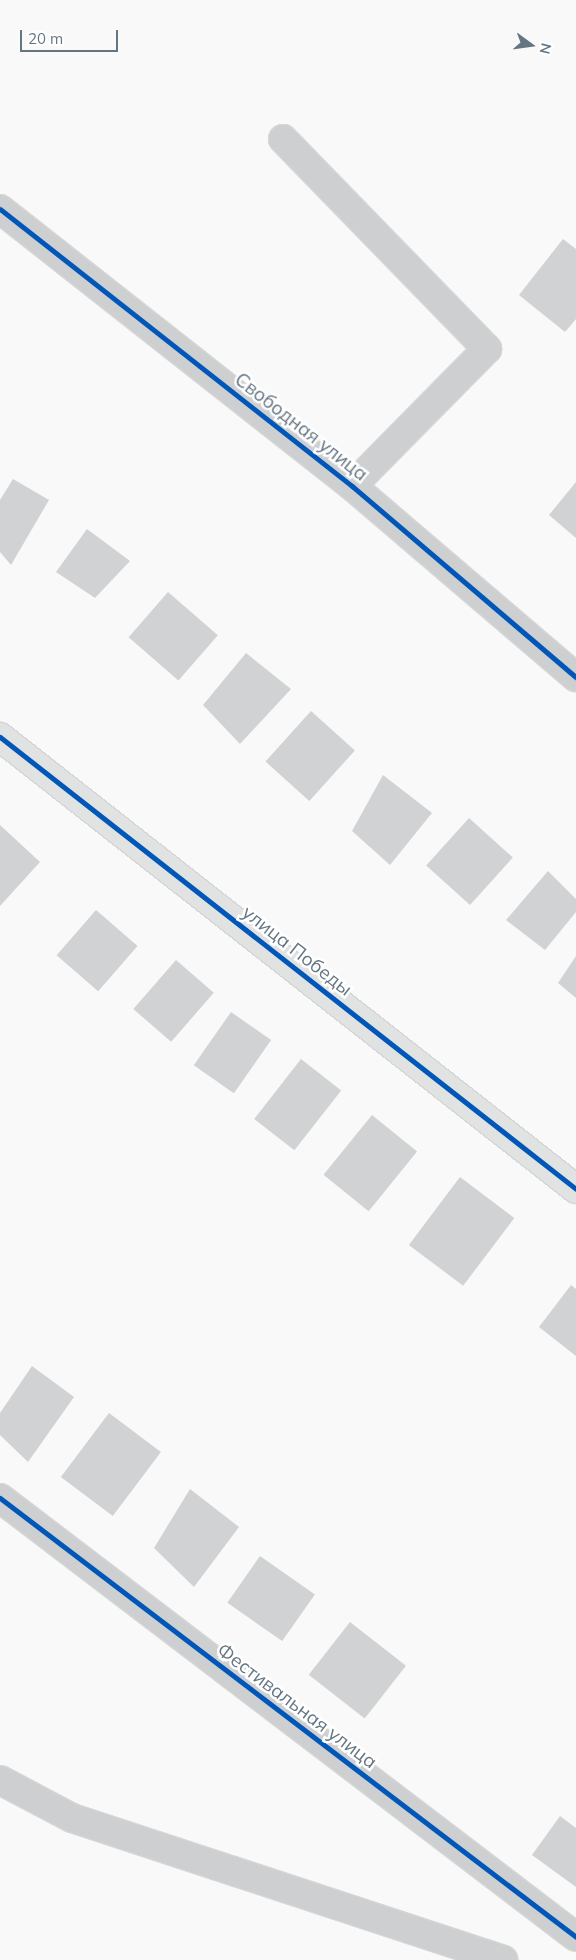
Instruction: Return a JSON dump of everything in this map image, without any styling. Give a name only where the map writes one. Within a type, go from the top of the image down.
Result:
[{"type":"street","points":[[283,139],[487,350],[352,486]]},
{"type":"street","name":"Свободная улица","points":[[0,209],[352,486],[576,677]]},
{"type":"street","name":"улица Победы","points":[[0,737],[576,1189]]},
{"type":"street","name":"Фестивальная улица","points":[[0,1498],[576,1937]]},
{"type":"street","points":[[0,1780],[72,1818],[503,1960]]},
{"type":"building","points":[[563,239],[576,249],[576,319],[565,332],[519,295]]},
{"type":"building","points":[[13,479],[49,500],[11,565],[0,552],[0,500]]},
{"type":"building","points":[[576,482],[576,538],[549,515]]},
{"type":"building","points":[[87,529],[130,561],[95,598],[56,572]]},
{"type":"building","points":[[168,592],[218,635],[178,681],[129,637]]},
{"type":"building","points":[[246,653],[291,689],[240,744],[203,705]]},
{"type":"building","points":[[311,711],[355,750],[309,801],[265,762]]},
{"type":"building","points":[[383,775],[432,813],[390,865],[352,831]]},
{"type":"building","points":[[469,818],[513,857],[470,905],[426,866]]},
{"type":"building","points":[[0,825],[40,862],[0,906]]},
{"type":"building","points":[[548,871],[576,899],[576,912],[545,950],[506,920]]},
{"type":"building","points":[[96,910],[138,946],[98,991],[57,955]]},
{"type":"building","points":[[576,956],[576,998],[558,983]]},
{"type":"building","points":[[176,960],[214,993],[171,1042],[133,1009]]},
{"type":"building","points":[[231,1012],[271,1040],[234,1093],[194,1065]]},
{"type":"building","points":[[301,1059],[341,1090],[294,1150],[254,1119]]},
{"type":"building","points":[[372,1115],[417,1152],[369,1211],[324,1175]]},
{"type":"building","points":[[460,1177],[514,1218],[463,1286],[409,1245]]},
{"type":"building","points":[[571,1285],[576,1289],[576,1356],[539,1327]]},
{"type":"building","points":[[32,1366],[74,1397],[28,1462],[0,1435],[0,1413]]},
{"type":"building","points":[[109,1413],[161,1452],[113,1516],[61,1477]]},
{"type":"building","points":[[190,1489],[239,1527],[194,1587],[154,1548]]},
{"type":"building","points":[[260,1556],[315,1594],[282,1641],[227,1603]]},
{"type":"building","points":[[350,1622],[406,1666],[365,1719],[309,1675]]},
{"type":"building","points":[[560,1816],[576,1828],[576,1887],[532,1855]]},
{"type":"cycle path","points":[[0,209],[352,486],[576,677]]},
{"type":"cycle path","points":[[0,737],[576,1189]]},
{"type":"cycle path","points":[[0,1498],[576,1937]]}]
